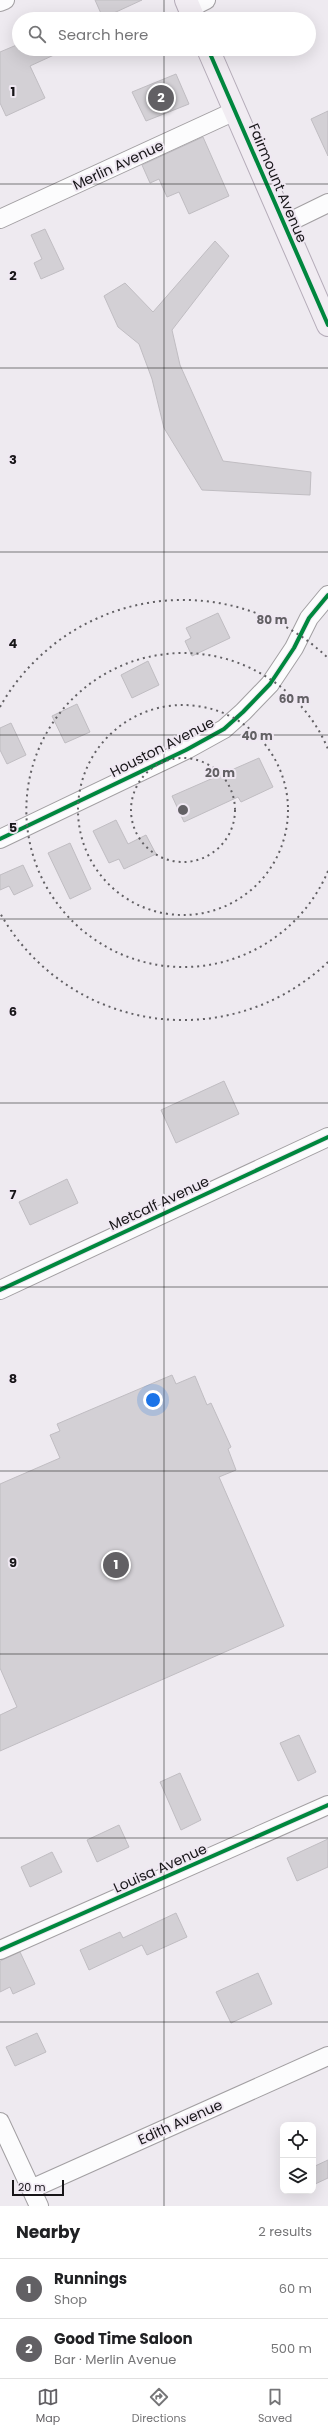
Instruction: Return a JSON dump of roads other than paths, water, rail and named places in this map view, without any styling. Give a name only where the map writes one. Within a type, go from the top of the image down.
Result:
[{"type":"main road","name":"Fairmount Avenue","points":[[211,56],[283,225],[328,325]]},
{"type":"street","points":[[0,2],[5,0]]},
{"type":"street","name":"Merlin Avenue","points":[[0,219],[235,111]]},
{"type":"street","points":[[283,225],[328,203]]},
{"type":"street","name":"Houston Avenue","points":[[0,839],[186,750],[224,728],[243,712],[270,684],[294,648],[309,618],[328,595]]},
{"type":"street","name":"Metcalf Avenue","points":[[0,1290],[328,1137]]},
{"type":"street","name":"Louisa Avenue","points":[[0,1950],[328,1805]]},
{"type":"street","name":"Edith Avenue","points":[[31,2189],[328,2056]]},
{"type":"street","points":[[0,2122],[39,2206]]},
{"type":"place","name":"Good Time Saloon","points":[[161,98]]},
{"type":"place","name":"Runnings","points":[[116,1565]]}]
